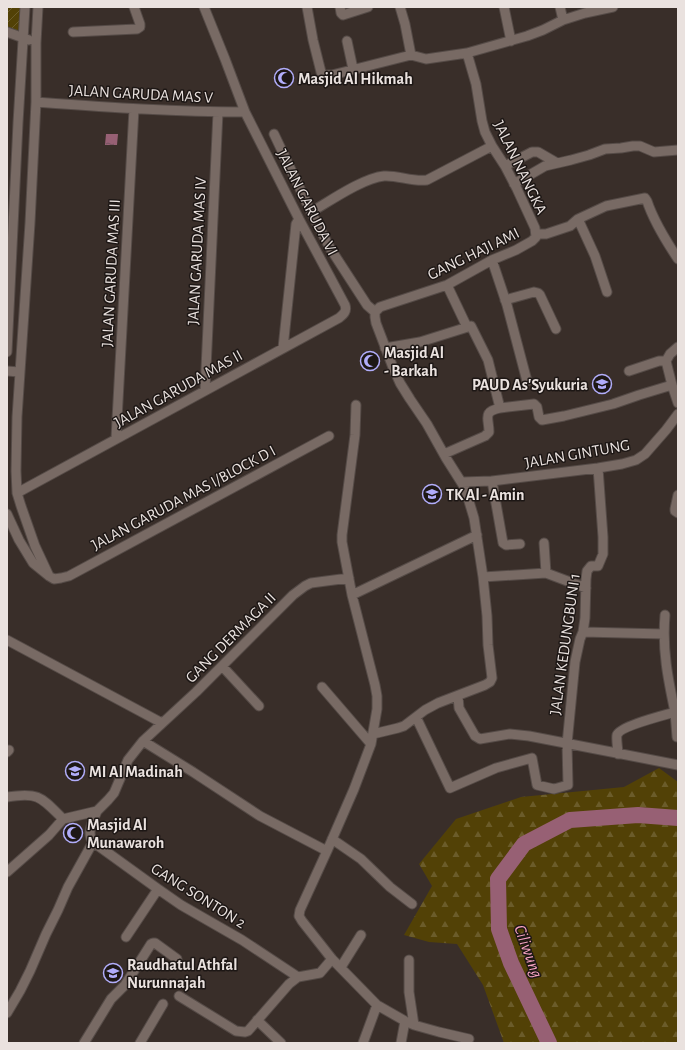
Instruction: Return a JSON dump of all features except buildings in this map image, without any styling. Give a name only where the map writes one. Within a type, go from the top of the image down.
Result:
[{"type":"street","points":[[7,352],[10,217],[25,7]]},
{"type":"street","points":[[38,7],[36,43],[36,102],[16,440],[16,471],[17,493],[33,541],[49,576]]},
{"type":"street","points":[[73,32],[137,29],[140,27],[140,24],[134,7]]},
{"type":"street","name":"JALAN GARUDA VI","points":[[204,7],[245,112],[299,219],[345,305]]},
{"type":"street","points":[[307,7],[313,40],[322,74],[324,75],[332,75],[411,55],[426,59],[467,53],[512,41],[543,30],[563,20],[585,13],[613,7]]},
{"type":"street","points":[[340,7],[343,15],[368,7]]},
{"type":"street","points":[[400,7],[411,55]]},
{"type":"street","points":[[504,7],[512,41]]},
{"type":"street","points":[[560,7],[563,20]]},
{"type":"street","points":[[7,32],[36,43]]},
{"type":"street","points":[[347,41],[353,69]]},
{"type":"street","name":"JALAN NANGKA","points":[[467,53],[476,84],[485,132],[505,166],[535,228],[536,234]]},
{"type":"street","name":"JALAN GARUDA MAS V","points":[[36,102],[134,109],[245,112]]},
{"type":"street","name":"JALAN GARUDA MAS III","points":[[116,438],[134,109]]},
{"type":"street","name":"JALAN GARUDA MAS IV","points":[[205,390],[218,112]]},
{"type":"street","points":[[274,134],[336,258],[368,305],[375,312],[376,323],[400,383],[462,482],[470,502],[477,535],[487,616],[491,680],[489,684],[438,703],[425,710],[409,723],[398,728],[373,734]]},
{"type":"street","points":[[312,212],[358,185],[373,179],[383,176],[392,176],[416,181],[427,180],[492,146]]},
{"type":"street","points":[[514,184],[545,166],[589,155],[605,149],[640,146],[654,152],[678,150]]},
{"type":"street","points":[[505,166],[532,152],[538,152],[558,163]]},
{"type":"street","name":"GANG HAJI AMI","points":[[375,312],[380,306],[447,285],[492,260],[527,245],[534,239],[536,234],[552,233],[570,226],[578,219],[606,206],[645,198],[666,243],[678,260]]},
{"type":"street","points":[[283,348],[296,224],[299,219]]},
{"type":"street","points":[[578,219],[595,256],[607,292]]},
{"type":"street","points":[[492,260],[505,300],[526,381]]},
{"type":"street","points":[[447,285],[467,327]]},
{"type":"street","points":[[505,300],[536,292],[540,295],[556,329]]},
{"type":"street","name":"JALAN GARUDA MAS II","points":[[17,493],[339,318],[345,312],[345,305]]},
{"type":"street","points":[[385,348],[420,342],[471,326],[488,360],[500,408]]},
{"type":"street","points":[[678,347],[666,360],[678,403]]},
{"type":"street","points":[[629,371],[666,360]]},
{"type":"street","points":[[7,371],[20,372]]},
{"type":"street","points":[[444,454],[485,436],[489,432],[487,420],[488,414],[500,408],[534,404],[537,407],[538,416],[542,420],[613,404],[672,385]]},
{"type":"street","points":[[356,405],[355,434],[342,542],[352,595],[377,696],[377,709],[371,744],[354,789],[300,910],[297,920],[332,959],[377,1005],[410,1023],[469,1040]]},
{"type":"street","name":"JALAN GINTUNG","points":[[462,482],[492,481],[598,468],[636,460],[645,454],[678,414]]},
{"type":"street","name":"JALAN GARUDA MAS I/BLOCK D I","points":[[49,576],[54,578],[68,576],[329,436]]},
{"type":"street","name":"JALAN KEDUNGBUNI 1","points":[[416,717],[450,788],[496,768],[532,758],[537,785],[554,789],[568,785],[566,744],[575,662],[585,618],[587,571],[591,566],[598,566],[603,554],[598,468]]},
{"type":"street","points":[[492,481],[503,543],[506,545],[520,544]]},
{"type":"street","points":[[678,495],[675,509],[675,512],[678,513]]},
{"type":"street","points":[[7,514],[32,563],[49,576]]},
{"type":"street","points":[[352,595],[477,535]]},
{"type":"street","points":[[544,543],[546,573]]},
{"type":"street","points":[[483,577],[546,573],[586,588]]},
{"type":"street","name":"GANG DERMAGA II","points":[[97,811],[114,793],[128,760],[143,741],[196,692],[293,595],[311,583],[349,578]]},
{"type":"street","points":[[665,615],[665,662],[675,712],[677,737]]},
{"type":"street","points":[[583,632],[664,634]]},
{"type":"street","points":[[7,640],[162,723]]},
{"type":"street","points":[[222,666],[259,706]]},
{"type":"street","points":[[322,687],[371,744]]},
{"type":"street","points":[[458,696],[462,714],[475,736],[480,739],[510,734],[529,736],[678,765]]},
{"type":"street","points":[[618,754],[617,736],[619,732],[636,724],[675,712]]},
{"type":"street","points":[[143,741],[194,772],[260,816],[327,851]]},
{"type":"street","points":[[7,797],[28,795],[43,799],[63,819]]},
{"type":"street","points":[[7,872],[49,835],[63,819],[97,811]]},
{"type":"street","points":[[7,1013],[30,971],[68,886],[93,842],[90,838],[90,828],[97,811]]},
{"type":"street","points":[[332,839],[361,859],[390,887],[412,904]]},
{"type":"street","name":"GANG SONTON 2","points":[[93,842],[182,905],[242,940],[298,977]]},
{"type":"street","points":[[126,938],[158,889]]},
{"type":"street","points":[[341,968],[360,935]]},
{"type":"street","points":[[84,1043],[111,999],[125,985],[151,944],[156,943],[177,959]]},
{"type":"street","points":[[179,996],[236,1031],[245,1032],[289,984],[298,977],[320,973],[332,959]]},
{"type":"street","points":[[401,1043],[410,1023],[409,960]]},
{"type":"street","points":[[140,1043],[163,1004]]},
{"type":"street","points":[[363,1043],[377,1005]]},
{"type":"street","points":[[257,1020],[281,1043]]},
{"type":"green space","points":[[7,7],[21,7],[20,33],[7,28]]},
{"type":"green space","points":[[659,768],[678,782],[678,1043],[504,1043],[483,985],[457,944],[429,942],[404,935],[432,886],[419,864],[456,819],[521,797],[624,787]]},
{"type":"water","points":[[106,134],[118,134],[117,145],[105,145]]},
{"type":"waterway","name":"Ciliwung","points":[[549,1043],[511,963],[499,929],[498,879],[524,844],[570,820],[638,815],[678,818]]},
{"type":"place","name":"Masjid Al Hikmah","points":[[284,78]]},
{"type":"place","name":"Masjid Al - Barkah","points":[[370,361]]},
{"type":"place","name":"PAUD As'Syukuria","points":[[602,384]]},
{"type":"place","name":"TK Al - Amin","points":[[432,494]]},
{"type":"place","name":"MI Al Madinah","points":[[75,771]]},
{"type":"place","name":"Masjid Al Munawaroh","points":[[73,833]]},
{"type":"place","name":"Raudhatul Athfal Nurunnajah","points":[[113,973]]}]
